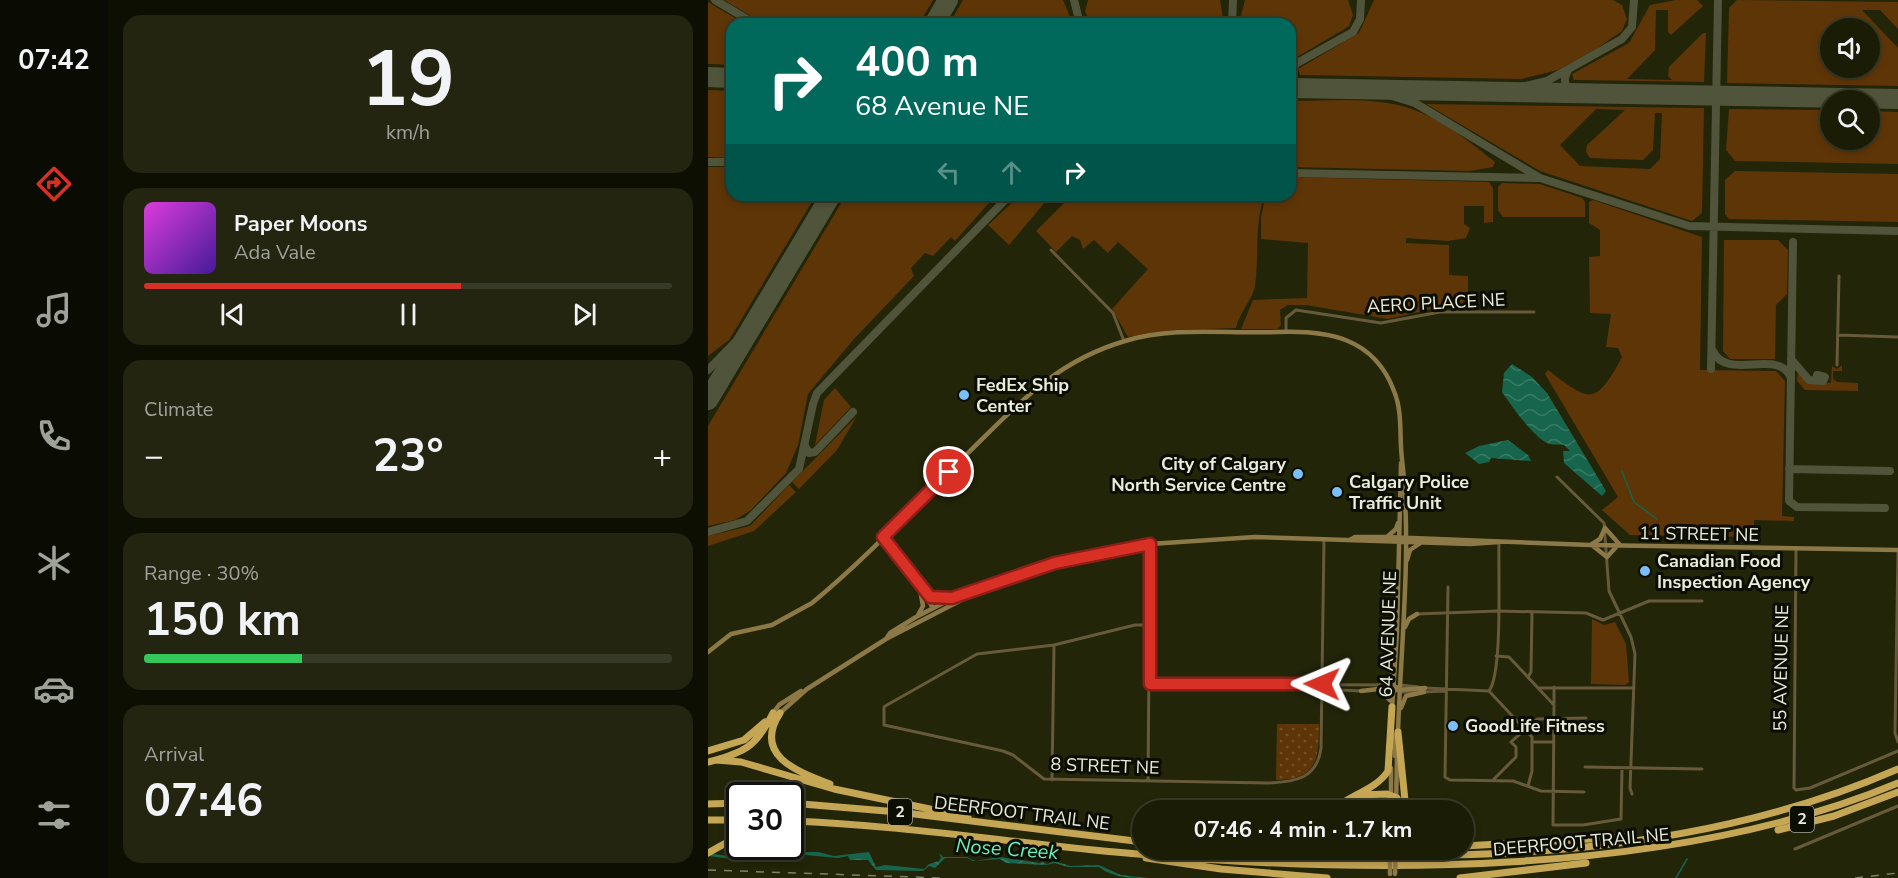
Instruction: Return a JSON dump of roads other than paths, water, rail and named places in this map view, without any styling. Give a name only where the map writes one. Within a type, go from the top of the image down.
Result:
[{"type":"highway","points":[[1347,800],[1375,785],[1388,771],[1392,704]]},
{"type":"highway","points":[[708,751],[744,740],[776,713]]},
{"type":"highway","points":[[708,762],[746,750],[755,742],[776,713]]},
{"type":"highway","points":[[776,713],[772,737],[777,752],[786,764],[800,772],[864,795]]},
{"type":"highway","points":[[1398,732],[1405,800]]},
{"type":"highway","points":[[716,760],[741,762],[864,795],[1008,827]]},
{"type":"highway","name":"DEERFOOT TRAIL NE","points":[[1474,853],[1612,843],[1694,831],[1775,813],[1868,782],[1898,767]]},
{"type":"highway","name":"DEERFOOT TRAIL NE","points":[[804,824],[922,830],[1117,852],[1331,866],[1463,866],[1612,857],[1701,842],[1808,817],[1898,783]]},
{"type":"highway","points":[[1701,842],[1783,829],[1865,806],[1898,792]]},
{"type":"highway","points":[[1354,795],[1369,793],[1394,796]]},
{"type":"highway","points":[[708,804],[726,804]]},
{"type":"highway","name":"DEERFOOT TRAIL NE","points":[[804,804],[898,812],[1132,841]]},
{"type":"highway","points":[[708,820],[726,820]]},
{"type":"highway","points":[[1474,844],[1520,844],[1694,831]]},
{"type":"highway","points":[[708,853],[726,841]]},
{"type":"highway","points":[[1117,852],[1221,869],[1327,878]]},
{"type":"highway","points":[[1460,878],[1607,860],[1612,857]]},
{"type":"street","points":[[1051,250],[1113,314],[1124,341]]},
{"type":"street","points":[[1837,365],[1839,276]]},
{"type":"street","name":"AERO PLACE NE","points":[[1286,332],[1286,318],[1296,310],[1381,322],[1440,312],[1534,312]]},
{"type":"street","name":"64 AVENUE NE","points":[[708,652],[731,634],[772,625],[797,613],[825,592],[1038,385],[1084,356],[1124,341],[1187,331],[1324,332],[1362,349],[1382,369],[1394,390],[1400,411],[1406,527],[1398,558],[1396,641],[1398,732],[1397,781],[1393,800]]},
{"type":"street","points":[[1838,335],[1898,337]]},
{"type":"street","name":"64 AVENUE NE","points":[[1395,800],[1392,704],[1404,630],[1405,572],[1400,513],[1402,460]]},
{"type":"street","points":[[1557,477],[1620,545],[1607,558]]},
{"type":"street","points":[[1388,537],[1396,529],[1400,513]]},
{"type":"street","points":[[1406,527],[1412,534],[1425,538]]},
{"type":"street","points":[[1605,528],[1600,539],[1590,545],[1607,558]]},
{"type":"street","points":[[1605,528],[1608,589],[1633,644],[1634,688],[1630,768],[1632,794]]},
{"type":"street","points":[[883,537],[916,578],[934,610]]},
{"type":"street","name":"11 STREET NE","points":[[776,713],[807,689],[952,598],[1055,563],[1150,544],[1230,537],[1378,542],[1425,538],[1492,539],[1499,542]]},
{"type":"street","name":"11 STREET NE","points":[[1350,540],[1388,537],[1420,543],[1491,544],[1499,542],[1898,551]]},
{"type":"street","points":[[1322,690],[1324,539]]},
{"type":"street","points":[[1403,540],[1454,539]]},
{"type":"street","points":[[1378,542],[1393,548],[1398,558]]},
{"type":"street","points":[[1489,691],[1493,684],[1496,656],[1499,542]]},
{"type":"street","points":[[1405,572],[1410,550],[1420,543]]},
{"type":"street","points":[[1148,781],[1150,544]]},
{"type":"street","name":"55 AVENUE NE","points":[[1796,549],[1794,788],[1810,788],[1898,751]]},
{"type":"street","points":[[1898,551],[1895,732],[1898,742]]},
{"type":"street","points":[[916,578],[923,606],[916,617]]},
{"type":"street","name":"11 STREET NE","points":[[886,639],[890,633],[916,617],[991,586]]},
{"type":"street","points":[[1448,587],[1444,775],[1448,780],[1517,781],[1552,791],[1584,792]]},
{"type":"street","points":[[924,591],[935,599],[952,598]]},
{"type":"street","points":[[1404,602],[1407,608],[1417,614],[1497,611],[1587,613],[1603,621],[1641,603],[1658,600],[1702,601]]},
{"type":"street","points":[[1528,677],[1531,672],[1532,612]]},
{"type":"street","points":[[1404,630],[1409,619],[1417,614]]},
{"type":"street","points":[[1052,780],[1054,645],[1135,625],[1150,625]]},
{"type":"street","points":[[1381,685],[1391,676],[1396,641]]},
{"type":"street","name":"8 STREET NE","points":[[1054,645],[977,654],[915,687],[884,707],[884,725],[1003,751],[1012,755],[1039,777],[1052,780],[1268,783],[1301,780],[1317,765],[1320,755],[1322,690]]},
{"type":"street","points":[[1496,656],[1509,657],[1554,705]]},
{"type":"street","points":[[1150,684],[1381,685],[1396,689]]},
{"type":"street","points":[[1214,684],[1380,692],[1396,689]]},
{"type":"street","points":[[1554,687],[1553,825],[1583,825],[1619,820],[1622,768]]},
{"type":"street","points":[[1538,688],[1634,688]]},
{"type":"street","points":[[1396,689],[1397,781]]},
{"type":"street","points":[[1361,691],[1396,689],[1489,691],[1533,742],[1533,771],[1528,786]]},
{"type":"street","points":[[1398,716],[1406,696],[1424,690]]},
{"type":"street","points":[[1380,692],[1392,704]]},
{"type":"street","points":[[1493,780],[1516,758],[1516,747],[1511,742],[1539,718],[1586,718]]},
{"type":"street","points":[[1533,742],[1553,742]]},
{"type":"street","points":[[1585,767],[1702,769]]},
{"type":"street","points":[[1795,849],[1898,806]]},
{"type":"street","points":[[1391,860],[1393,876]]},
{"type":"street","points":[[1393,876],[1395,860]]},
{"type":"water","points":[[1512,364],[1532,377],[1547,393],[1606,491],[1602,496],[1564,463],[1563,451],[1570,451],[1564,445],[1550,444],[1537,436],[1502,392],[1504,373]]},
{"type":"water","points":[[1508,440],[1528,455],[1531,461],[1491,458],[1489,462],[1479,464],[1465,453],[1479,446]]},
{"type":"water","points":[[804,852],[818,852],[834,856],[869,852],[876,867],[885,865],[924,869],[929,864],[939,861],[941,858],[939,853],[943,857],[967,857],[975,861],[967,858],[945,858],[935,868],[929,866],[923,871],[876,870],[868,860],[850,860],[848,856],[838,858],[804,856]]},
{"type":"water","points":[[708,853],[726,856],[726,858],[708,856]]},
{"type":"water","points":[[999,857],[1047,864],[1055,861],[1070,866],[1099,865],[1121,875],[1148,878],[1116,875],[1099,867],[1068,867],[1055,863],[1046,865],[1006,863],[1000,859],[977,861]]},
{"type":"waterway","points":[[1622,471],[1634,502],[1657,519]]},
{"type":"waterway","points":[[1676,878],[1687,859]]},
{"type":"railway","points":[[708,870],[942,878]]},
{"type":"railway","points":[[1855,878],[1898,873]]},
{"type":"place","name":"FedEx Ship Center","points":[[964,395]]},
{"type":"place","name":"City of Calgary North Service Centre","points":[[1298,474]]},
{"type":"place","name":"Calgary Police Traffic Unit","points":[[1337,492]]},
{"type":"place","name":"Canadian Food Inspection Agency","points":[[1645,571]]},
{"type":"place","name":"GoodLife Fitness","points":[[1453,726]]},
{"type":"water label","name":"Nose Creek","points":[[1007,849]]}]
